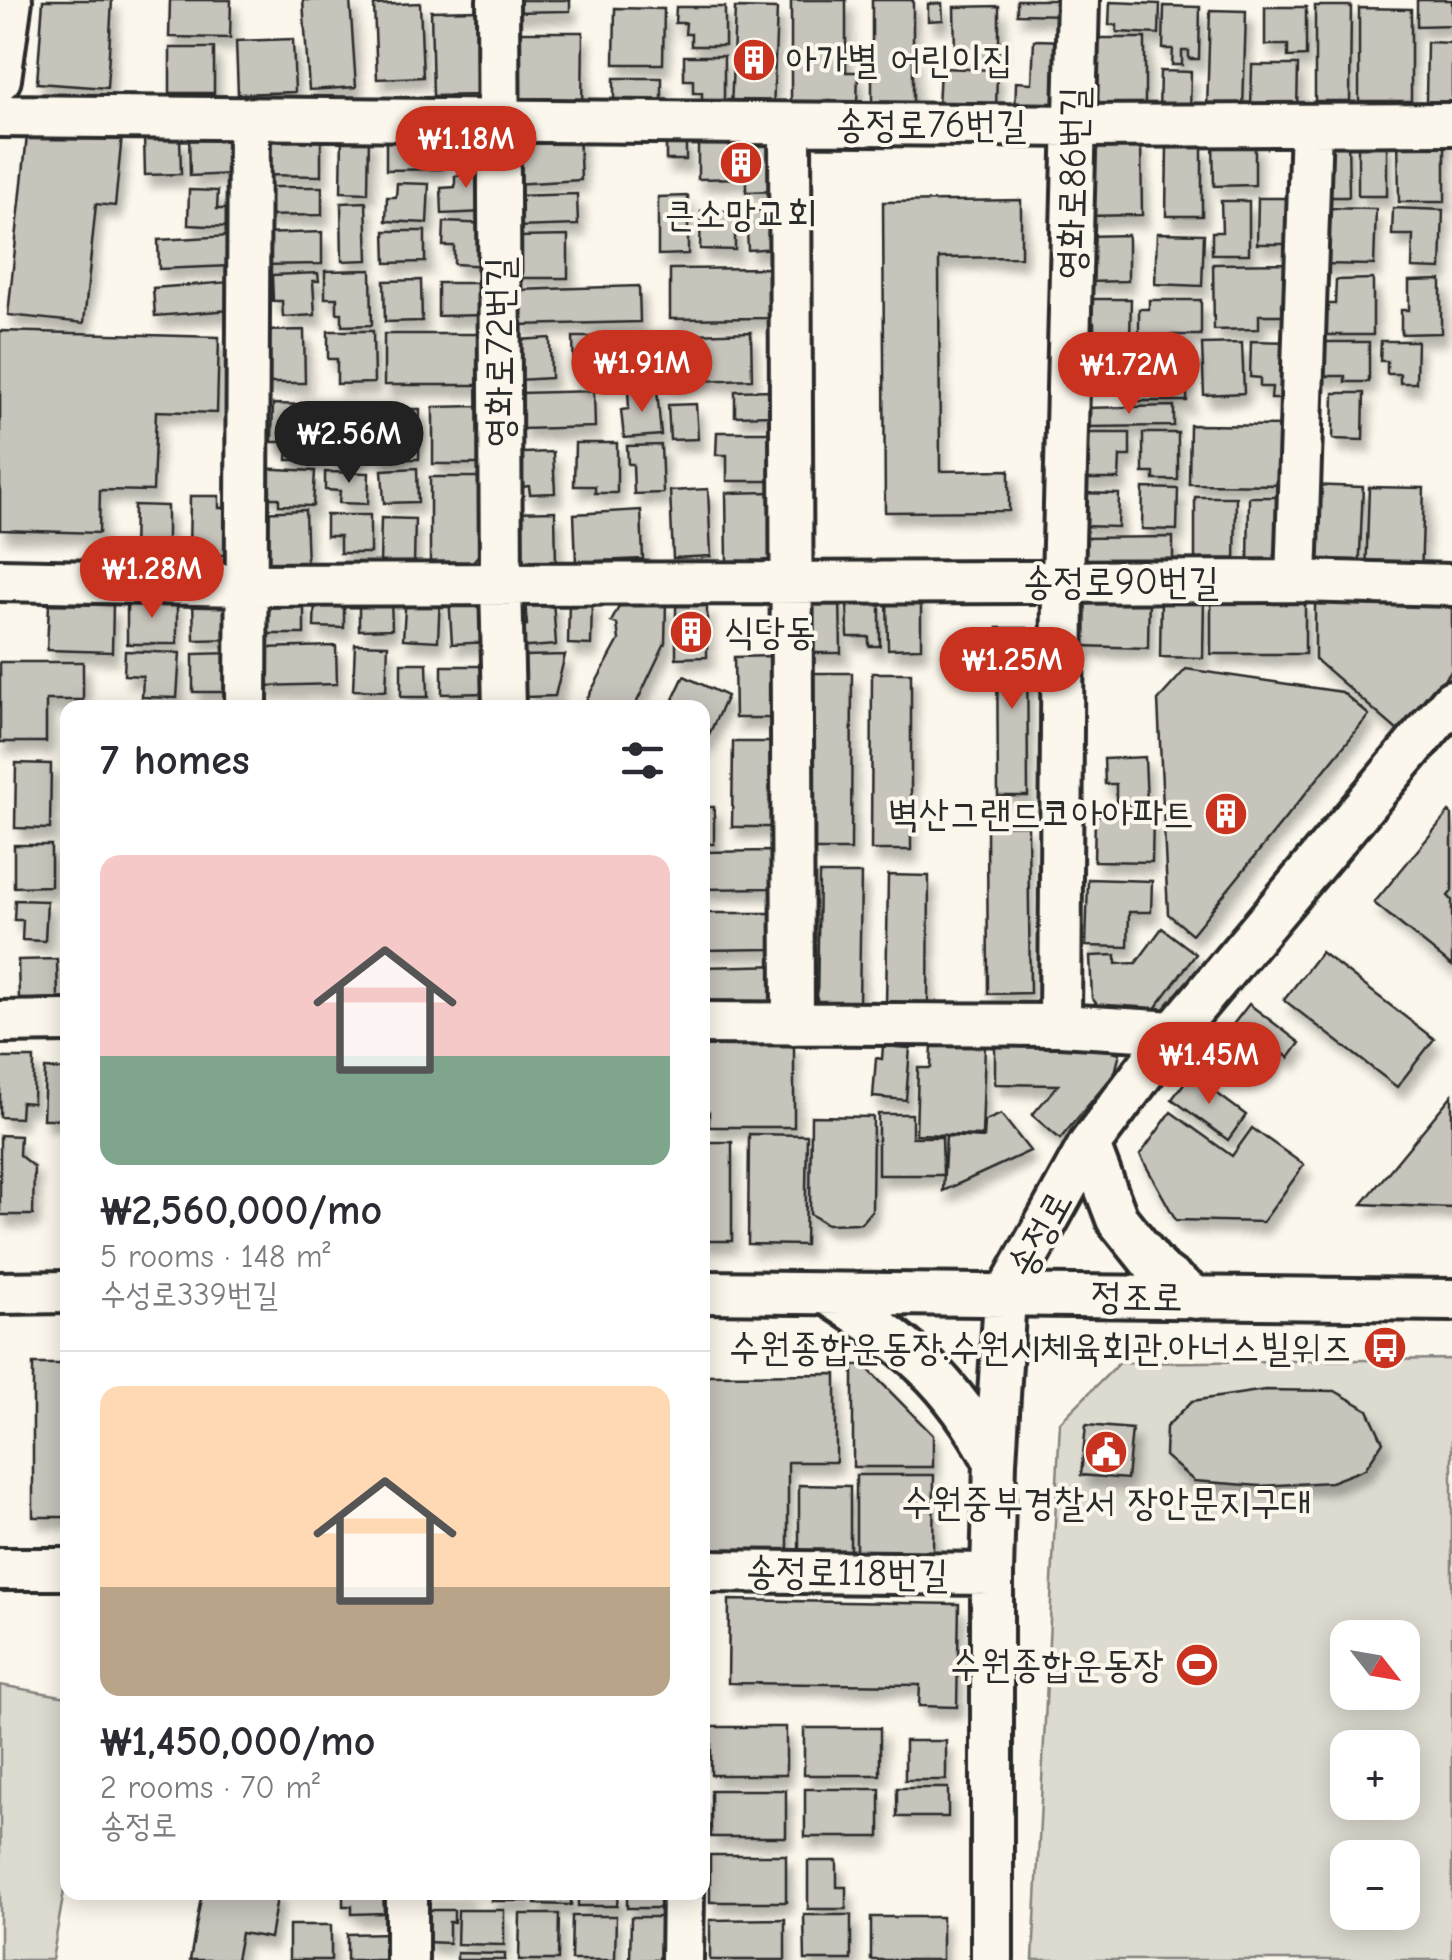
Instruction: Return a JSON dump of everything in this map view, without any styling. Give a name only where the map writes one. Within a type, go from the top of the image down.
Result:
[{"type":"street","points":[[0,79],[11,0]]},
{"type":"street","name":"영화로72번길","points":[[498,0],[504,700]]},
{"type":"street","name":"영화로86번길","points":[[1060,1026],[1063,582],[1078,0]]},
{"type":"street","name":"송정로76번길","points":[[0,116],[1074,126],[1452,124]]},
{"type":"street","points":[[246,700],[248,119]]},
{"type":"street","name":"송정로76번길","points":[[790,124],[790,583]]},
{"type":"street","points":[[1296,582],[1312,124]]},
{"type":"street","name":"송정로90번길","points":[[0,580],[246,585],[1452,585]]},
{"type":"street","points":[[790,583],[793,1024]]},
{"type":"street","name":"송정로","points":[[992,1960],[994,1462],[1004,1296],[1090,1145],[1174,1032],[1452,701]]},
{"type":"street","points":[[0,1022],[60,1021]]},
{"type":"street","points":[[710,1023],[1060,1026],[1174,1032]]},
{"type":"street","points":[[1090,1145],[1118,1219],[1157,1269],[1196,1298]]},
{"type":"street","points":[[0,1293],[60,1292]]},
{"type":"street","name":"정조로","points":[[710,1292],[1452,1300]]},
{"type":"street","points":[[827,1294],[881,1328],[920,1360],[952,1393],[994,1462]]},
{"type":"street","points":[[0,1568],[60,1569]]},
{"type":"street","name":"송정로118번길","points":[[710,1571],[992,1574]]},
{"type":"street","points":[[406,1900],[406,1960]]},
{"type":"street","points":[[682,1960],[683,1900]]},
{"type":"shaded area","name":"수원종합운동장","points":[[1452,1359],[1452,1960],[1033,1960],[1060,1422],[1119,1363]]},
{"type":"shaded area","points":[[0,1685],[60,1696],[62,1900],[52,1960],[0,1960]]},
{"type":"building","points":[[43,0],[112,0],[107,88],[37,83]]},
{"type":"building","points":[[170,0],[231,0],[230,38],[169,37]]},
{"type":"building","points":[[303,0],[350,0],[356,87],[309,90]]},
{"type":"building","points":[[511,0],[570,0],[570,11],[512,12]]},
{"type":"building","points":[[791,0],[846,0],[846,72],[858,72],[857,103],[791,104]]},
{"type":"building","points":[[872,0],[913,0],[913,103],[872,103]]},
{"type":"building","points":[[1017,0],[1069,0],[1069,15],[1017,14]]},
{"type":"building","points":[[1417,0],[1452,0],[1452,25],[1417,26]]},
{"type":"building","points":[[1110,2],[1160,4],[1159,34],[1117,32],[1117,25],[1109,25]]},
{"type":"building","points":[[420,3],[423,77],[377,79],[374,5]]},
{"type":"building","points":[[942,3],[943,20],[928,21],[928,4]]},
{"type":"building","points":[[999,6],[999,51],[955,52],[954,7]]},
{"type":"building","points":[[1164,6],[1200,7],[1199,59],[1189,59],[1189,51],[1182,51],[1182,65],[1172,65],[1173,49],[1163,49]]},
{"type":"building","points":[[1315,6],[1351,6],[1350,101],[1315,101]]},
{"type":"building","points":[[676,7],[725,7],[725,46],[691,46],[691,34],[685,34],[686,23],[675,23]]},
{"type":"building","points":[[1265,7],[1306,7],[1306,56],[1288,57],[1288,45],[1265,45]]},
{"type":"building","points":[[615,8],[664,9],[663,64],[614,64]]},
{"type":"building","name":"아가별 어린이집","points":[[735,8],[777,9],[773,112],[731,110]]},
{"type":"building","points":[[1359,8],[1411,9],[1411,101],[1359,101]]},
{"type":"building","points":[[478,10],[479,95],[433,96],[431,11]]},
{"type":"building","points":[[1210,10],[1246,11],[1243,111],[1207,110]]},
{"type":"building","points":[[513,32],[583,32],[582,110],[512,101]]},
{"type":"building","points":[[1089,38],[1145,38],[1145,106],[1103,106],[1089,89]]},
{"type":"building","points":[[293,39],[295,92],[238,94],[236,41]]},
{"type":"building","points":[[1034,40],[1070,41],[1056,118],[1015,117],[1016,82],[1032,83]]},
{"type":"building","points":[[1427,42],[1452,43],[1452,102],[1426,101]]},
{"type":"building","points":[[170,48],[214,48],[214,93],[170,93]]},
{"type":"building","points":[[684,56],[724,56],[724,104],[702,104],[702,93],[693,93],[693,80],[684,80]]},
{"type":"building","points":[[1252,65],[1298,65],[1297,112],[1251,111]]},
{"type":"building","points":[[940,68],[997,70],[996,110],[938,108]]},
{"type":"building","points":[[1160,71],[1191,72],[1190,115],[1159,114]]},
{"type":"building","points":[[614,78],[662,78],[662,114],[614,114]]},
{"type":"building","points":[[28,126],[122,135],[115,206],[96,204],[84,323],[8,315]]},
{"type":"building","points":[[217,131],[233,145],[234,174],[190,176],[189,132]]},
{"type":"building","points":[[271,131],[321,131],[321,176],[259,175],[259,142]]},
{"type":"building","points":[[579,132],[581,180],[513,184],[511,150],[526,134]]},
{"type":"building","points":[[1398,132],[1445,132],[1445,202],[1399,202]]},
{"type":"building","name":"큰소망교회","points":[[771,134],[785,191],[746,192],[746,178],[698,179],[698,136]]},
{"type":"building","points":[[342,135],[369,135],[368,193],[341,192]]},
{"type":"building","points":[[1329,135],[1348,135],[1349,197],[1319,197]]},
{"type":"building","points":[[144,136],[180,136],[181,174],[145,175]]},
{"type":"building","points":[[460,136],[441,149],[442,169],[386,170],[386,138]]},
{"type":"building","points":[[666,138],[686,138],[686,160],[666,160]]},
{"type":"building","points":[[1358,138],[1387,138],[1387,196],[1358,196]]},
{"type":"building","points":[[1255,141],[1255,185],[1214,186],[1213,142]]},
{"type":"building","points":[[1141,142],[1142,215],[1084,216],[1084,156],[1099,143]]},
{"type":"building","points":[[1167,144],[1202,145],[1202,216],[1166,216]]},
{"type":"building","points":[[468,157],[484,157],[485,212],[442,214],[441,188],[455,187],[455,176],[469,175]]},
{"type":"building","points":[[397,183],[429,184],[427,223],[386,221],[387,197],[396,197]]},
{"type":"building","points":[[259,187],[322,187],[322,215],[259,216]]},
{"type":"building","points":[[189,190],[218,191],[217,209],[230,209],[230,227],[188,225]]},
{"type":"building","points":[[577,194],[578,225],[516,227],[515,196]]},
{"type":"building","points":[[688,196],[688,254],[658,255],[658,197]]},
{"type":"building","points":[[1258,198],[1294,198],[1294,244],[1257,244]]},
{"type":"building","points":[[1021,200],[1021,257],[939,258],[940,471],[1009,470],[1009,511],[885,512],[883,202]]},
{"type":"building","points":[[1221,201],[1249,201],[1249,254],[1212,254],[1212,232],[1222,232]]},
{"type":"building","points":[[366,202],[368,260],[342,261],[341,203]]},
{"type":"building","points":[[1320,208],[1376,209],[1374,265],[1318,264]]},
{"type":"building","points":[[1393,208],[1443,210],[1441,269],[1412,268],[1413,235],[1392,235]]},
{"type":"building","points":[[776,210],[777,248],[748,250],[746,211]]},
{"type":"building","points":[[701,211],[735,211],[735,250],[700,249]]},
{"type":"building","points":[[444,222],[491,224],[489,266],[454,264],[454,246],[443,246]]},
{"type":"building","points":[[385,231],[425,231],[425,262],[386,263]]},
{"type":"building","points":[[322,232],[322,264],[259,265],[259,234]]},
{"type":"building","points":[[1157,233],[1204,234],[1202,286],[1155,284]]},
{"type":"building","points":[[1128,235],[1128,281],[1086,282],[1085,236]]},
{"type":"building","points":[[230,236],[231,266],[159,269],[158,240]]},
{"type":"building","points":[[568,236],[568,278],[516,278],[516,237]]},
{"type":"building","points":[[1293,263],[1293,305],[1282,305],[1283,315],[1259,315],[1259,329],[1214,330],[1213,264]]},
{"type":"building","points":[[769,268],[769,318],[670,319],[670,269]]},
{"type":"building","points":[[371,270],[372,325],[342,326],[337,298],[325,298],[325,271]]},
{"type":"building","points":[[318,273],[319,281],[313,281],[315,315],[283,317],[282,301],[273,301],[272,275]]},
{"type":"building","points":[[1373,279],[1373,335],[1323,335],[1322,304],[1335,304],[1336,280]]},
{"type":"building","points":[[421,280],[422,321],[385,322],[384,281]]},
{"type":"building","points":[[1441,280],[1441,333],[1401,334],[1401,310],[1409,310],[1409,281]]},
{"type":"building","points":[[230,282],[231,310],[155,316],[153,288]]},
{"type":"building","points":[[438,283],[486,283],[486,315],[438,316]]},
{"type":"building","points":[[639,286],[640,322],[518,325],[517,290]]},
{"type":"building","points":[[1086,299],[1131,299],[1130,338],[1094,338],[1094,323],[1085,323]]},
{"type":"building","points":[[1149,300],[1201,300],[1201,335],[1139,335],[1139,309],[1149,309]]},
{"type":"building","points":[[304,330],[305,383],[262,383],[261,331]]},
{"type":"building","points":[[0,331],[219,337],[217,413],[156,411],[153,491],[100,490],[99,533],[0,530]]},
{"type":"building","points":[[328,331],[373,331],[374,383],[337,384],[337,359],[328,359]]},
{"type":"building","points":[[751,332],[752,379],[667,382],[665,335]]},
{"type":"building","points":[[384,334],[483,334],[483,385],[384,385]]},
{"type":"building","points":[[573,337],[602,337],[603,376],[574,376]]},
{"type":"building","points":[[550,338],[551,378],[518,380],[518,340]]},
{"type":"building","points":[[645,338],[646,375],[619,376],[618,339]]},
{"type":"building","points":[[1251,341],[1294,342],[1293,399],[1271,399],[1272,387],[1260,387],[1260,378],[1250,377]]},
{"type":"building","points":[[1381,341],[1417,341],[1416,383],[1400,383],[1400,374],[1387,374],[1387,361],[1380,361]]},
{"type":"building","points":[[1317,342],[1369,342],[1369,382],[1345,382],[1345,376],[1317,376]]},
{"type":"building","points":[[1242,343],[1244,393],[1204,395],[1202,344]]},
{"type":"building","points":[[1136,347],[1187,347],[1187,401],[1126,401],[1126,382],[1136,382]]},
{"type":"building","points":[[657,389],[661,435],[624,438],[621,410],[629,409],[628,391]]},
{"type":"building","points":[[772,390],[773,415],[735,416],[735,391]]},
{"type":"building","points":[[594,391],[595,427],[521,429],[520,393]]},
{"type":"building","points":[[1334,393],[1364,393],[1363,440],[1333,439]]},
{"type":"building","points":[[273,404],[311,405],[310,442],[320,442],[320,460],[287,460],[288,442],[272,442]]},
{"type":"building","points":[[696,404],[698,439],[670,440],[668,405]]},
{"type":"building","points":[[478,406],[478,464],[433,464],[433,407]]},
{"type":"building","points":[[1174,406],[1174,426],[1084,427],[1084,408]]},
{"type":"building","points":[[386,409],[420,409],[419,459],[377,459],[377,437],[386,435]]},
{"type":"building","points":[[337,411],[362,411],[361,458],[328,458],[328,444],[336,442]]},
{"type":"building","points":[[1190,425],[1291,426],[1290,485],[1189,484]]},
{"type":"building","points":[[717,432],[772,432],[771,481],[727,481],[727,455],[716,455]]},
{"type":"building","points":[[1081,433],[1130,433],[1130,456],[1120,456],[1119,479],[1080,479]]},
{"type":"building","points":[[1143,433],[1178,433],[1178,480],[1154,480],[1154,473],[1143,473]]},
{"type":"building","points":[[575,443],[617,443],[617,493],[595,493],[595,486],[574,486]]},
{"type":"building","points":[[661,445],[663,493],[634,494],[633,464],[628,464],[627,446]]},
{"type":"building","points":[[553,452],[555,493],[530,494],[529,486],[523,487],[522,453]]},
{"type":"building","points":[[257,468],[315,471],[313,506],[279,505],[279,498],[269,498],[270,491],[256,490]]},
{"type":"building","points":[[417,468],[418,502],[384,503],[382,470]]},
{"type":"building","points":[[325,472],[369,473],[368,504],[339,503],[340,491],[325,490]]},
{"type":"building","points":[[430,477],[485,477],[484,549],[468,567],[430,567]]},
{"type":"building","points":[[1308,485],[1363,487],[1359,575],[1305,564]]},
{"type":"building","points":[[1369,487],[1424,488],[1421,578],[1366,576]]},
{"type":"building","points":[[1143,488],[1178,489],[1177,530],[1142,529]]},
{"type":"building","points":[[708,489],[711,556],[673,558],[670,491]]},
{"type":"building","points":[[770,492],[771,561],[727,562],[726,493]]},
{"type":"building","points":[[1081,493],[1119,494],[1118,527],[1080,526]]},
{"type":"building","points":[[190,496],[219,496],[219,508],[231,508],[230,555],[189,555]]},
{"type":"building","points":[[1195,497],[1236,497],[1235,567],[1195,567]]},
{"type":"building","points":[[1249,497],[1289,497],[1289,567],[1248,566]]},
{"type":"building","points":[[134,505],[167,506],[167,557],[133,557]]},
{"type":"building","points":[[305,510],[307,566],[277,567],[260,557],[258,512]]},
{"type":"building","points":[[641,510],[643,559],[576,562],[574,514]]},
{"type":"building","points":[[555,511],[556,565],[527,566],[512,551],[511,512]]},
{"type":"building","points":[[326,515],[370,515],[370,553],[340,553],[340,536],[326,536]]},
{"type":"building","points":[[381,518],[415,519],[414,566],[380,565]]},
{"type":"building","points":[[1173,537],[1173,569],[1087,570],[1073,538]]},
{"type":"building","points":[[1094,592],[1149,593],[1148,648],[1080,646],[1081,605]]},
{"type":"building","points":[[406,593],[440,595],[438,641],[403,639]]},
{"type":"building","points":[[473,595],[487,608],[489,642],[452,644],[449,596]]},
{"type":"building","points":[[811,595],[840,595],[841,653],[799,653]]},
{"type":"building","points":[[391,596],[392,629],[359,630],[359,597]]},
{"type":"building","points":[[921,596],[921,648],[888,649],[887,597]]},
{"type":"building","points":[[1161,596],[1204,597],[1203,658],[1160,657]]},
{"type":"building","points":[[193,597],[237,604],[237,639],[194,640]]},
{"type":"building","points":[[847,597],[880,597],[880,646],[869,646],[869,637],[848,637]]},
{"type":"building","points":[[1452,597],[1452,670],[1398,731],[1315,659],[1315,599]]},
{"type":"building","points":[[177,598],[177,644],[127,644],[127,599]]},
{"type":"building","points":[[315,598],[344,599],[344,628],[314,627]]},
{"type":"building","points":[[1305,598],[1305,654],[1211,654],[1211,599]]},
{"type":"building","points":[[553,599],[556,645],[515,648],[514,626],[527,625],[525,600]]},
{"type":"building","points":[[258,600],[304,600],[304,634],[258,634]]},
{"type":"building","points":[[569,600],[592,601],[591,645],[568,644]]},
{"type":"building","points":[[621,603],[666,603],[665,643],[638,700],[586,700],[619,640],[617,624],[611,622]]},
{"type":"building","points":[[49,604],[113,605],[112,652],[47,650]]},
{"type":"building","name":"식당동","points":[[676,606],[707,606],[707,657],[676,658]]},
{"type":"building","points":[[997,628],[1027,628],[1028,796],[998,796]]},
{"type":"building","points":[[355,644],[388,645],[386,691],[353,690]]},
{"type":"building","points":[[336,646],[337,684],[261,686],[260,648]]},
{"type":"building","points":[[125,651],[180,653],[177,698],[142,697],[143,676],[124,675]]},
{"type":"building","points":[[234,653],[234,692],[193,692],[193,654]]},
{"type":"building","points":[[565,655],[555,696],[526,697],[524,656]]},
{"type":"building","points":[[772,656],[773,718],[735,718],[734,657]]},
{"type":"building","points":[[0,662],[83,662],[83,700],[46,700],[46,742],[0,742]]},
{"type":"building","points":[[401,663],[427,663],[428,697],[401,697]]},
{"type":"building","points":[[442,666],[489,666],[490,693],[442,694]]},
{"type":"building","name":"벽산그랜드코아아파트","points":[[1186,669],[1342,692],[1369,715],[1192,934],[1168,914],[1158,700]]},
{"type":"building","points":[[813,673],[852,673],[851,850],[812,850]]},
{"type":"building","points":[[872,673],[911,673],[911,850],[871,850]]},
{"type":"building","points":[[684,676],[727,696],[710,732],[710,700],[673,700]]},
{"type":"building","points":[[733,742],[773,742],[772,827],[732,827]]},
{"type":"building","points":[[1145,757],[1147,804],[1116,805],[1116,784],[1105,784],[1104,759]]},
{"type":"building","points":[[16,763],[51,764],[50,829],[15,828]]},
{"type":"building","points":[[710,807],[714,807],[714,844],[710,844]]},
{"type":"building","points":[[1449,812],[1452,815],[1452,891],[1448,896],[1452,900],[1452,966],[1374,903]]},
{"type":"building","points":[[1095,815],[1153,816],[1152,862],[1094,861]]},
{"type":"building","points":[[1028,825],[1030,993],[988,994],[987,826]]},
{"type":"building","points":[[14,845],[51,845],[51,886],[14,887]]},
{"type":"building","points":[[772,851],[772,888],[710,889],[710,852]]},
{"type":"building","points":[[819,874],[861,874],[859,1006],[817,1006]]},
{"type":"building","points":[[888,875],[929,876],[928,1008],[886,1007]]},
{"type":"building","points":[[1088,879],[1152,881],[1151,912],[1129,912],[1128,947],[1086,946]]},
{"type":"building","points":[[15,900],[47,901],[45,941],[22,940],[23,920],[14,920]]},
{"type":"building","points":[[710,913],[772,913],[772,949],[710,950]]},
{"type":"building","points":[[1162,928],[1196,954],[1148,1018],[1107,1017],[1092,998],[1090,956],[1116,955],[1116,964],[1136,963]]},
{"type":"building","points":[[1321,952],[1434,1039],[1397,1087],[1284,1000]]},
{"type":"building","points":[[57,959],[58,998],[19,1000],[18,960]]},
{"type":"building","points":[[785,965],[775,1011],[710,1012],[710,967]]},
{"type":"building","points":[[1249,1004],[1300,1043],[1289,1058],[1278,1049],[1265,1066],[1239,1045],[1230,1056],[1217,1045]]},
{"type":"building","points":[[794,1044],[794,1127],[710,1127],[710,1045]]},
{"type":"building","points":[[932,1044],[985,1045],[982,1136],[916,1134],[918,1068],[931,1068]]},
{"type":"building","points":[[995,1045],[1097,1047],[1120,1053],[1115,1073],[1060,1139],[1032,1115],[1058,1085],[995,1084]]},
{"type":"building","points":[[883,1046],[910,1048],[906,1100],[873,1097],[876,1058],[882,1059]]},
{"type":"building","points":[[0,1058],[34,1058],[33,1103],[21,1102],[20,1118],[0,1117]]},
{"type":"building","points":[[45,1069],[60,1070],[60,1119],[43,1119]]},
{"type":"building","points":[[1191,1074],[1246,1115],[1228,1140],[1172,1099]]},
{"type":"building","points":[[1452,1095],[1452,1208],[1362,1204]]},
{"type":"building","points":[[1171,1112],[1232,1156],[1252,1128],[1304,1165],[1263,1222],[1176,1220],[1140,1155]]},
{"type":"building","points":[[878,1114],[912,1114],[912,1137],[942,1137],[943,1175],[878,1175]]},
{"type":"building","points":[[1001,1114],[1030,1151],[943,1191],[946,1136],[984,1138],[985,1121]]},
{"type":"building","points":[[811,1116],[873,1117],[872,1210],[861,1223],[827,1224],[810,1214]]},
{"type":"building","points":[[749,1134],[807,1135],[805,1245],[748,1244]]},
{"type":"building","points":[[0,1135],[20,1136],[19,1155],[34,1167],[33,1215],[0,1215]]},
{"type":"building","points":[[710,1142],[732,1142],[732,1241],[710,1241]]},
{"type":"building","points":[[33,1364],[60,1364],[60,1517],[33,1517]]},
{"type":"building","points":[[853,1365],[864,1365],[933,1435],[933,1467],[853,1467]]},
{"type":"building","points":[[836,1374],[836,1462],[788,1462],[788,1550],[710,1550],[710,1375]]},
{"type":"building","points":[[1265,1390],[1335,1391],[1368,1410],[1383,1442],[1365,1469],[1331,1482],[1260,1486],[1194,1481],[1165,1456],[1166,1427],[1192,1401]]},
{"type":"building","name":"수원중부경찰서 장안문지구대","points":[[1086,1425],[1132,1429],[1127,1479],[1081,1475]]},
{"type":"building","points":[[856,1475],[934,1475],[933,1553],[856,1554]]},
{"type":"building","points":[[799,1485],[850,1486],[850,1550],[799,1551]]},
{"type":"building","points":[[729,1600],[959,1604],[957,1707],[919,1706],[920,1685],[728,1683]]},
{"type":"building","points":[[711,1727],[786,1727],[786,1775],[711,1775]]},
{"type":"building","points":[[804,1728],[880,1728],[880,1775],[804,1775]]},
{"type":"building","points":[[905,1741],[946,1741],[946,1780],[905,1780]]},
{"type":"building","points":[[897,1788],[948,1788],[948,1817],[897,1817]]},
{"type":"building","points":[[805,1789],[880,1789],[880,1837],[805,1837]]},
{"type":"building","points":[[711,1790],[786,1790],[786,1837],[711,1837]]},
{"type":"building","points":[[710,1855],[786,1855],[786,1902],[710,1902]]},
{"type":"building","points":[[808,1861],[837,1861],[837,1887],[846,1887],[846,1909],[808,1909]]},
{"type":"building","points":[[201,1900],[277,1900],[270,1938],[241,1933],[236,1960],[190,1960]]},
{"type":"building","points":[[343,1900],[383,1900],[384,1913],[352,1914],[352,1906],[343,1906]]},
{"type":"building","points":[[535,1900],[571,1900],[571,1905],[535,1904]]},
{"type":"building","points":[[578,1900],[617,1900],[617,1906],[578,1906]]},
{"type":"building","points":[[627,1900],[669,1900],[669,1908],[627,1908]]},
{"type":"building","points":[[425,1910],[454,1910],[454,1922],[449,1922],[449,1943],[425,1942]]},
{"type":"building","points":[[458,1910],[504,1910],[504,1945],[457,1944]]},
{"type":"building","points":[[520,1914],[559,1914],[558,1960],[519,1960]]},
{"type":"building","points":[[804,1915],[851,1915],[851,1960],[805,1960]]},
{"type":"building","points":[[572,1916],[616,1916],[615,1960],[571,1960]]},
{"type":"building","points":[[631,1917],[669,1917],[668,1960],[630,1960]]},
{"type":"building","points":[[871,1917],[942,1917],[942,1960],[871,1960]]},
{"type":"building","points":[[785,1919],[785,1960],[710,1960],[710,1920]]},
{"type":"building","points":[[289,1925],[331,1925],[331,1960],[289,1960]]},
{"type":"building","points":[[390,1933],[390,1960],[347,1960],[347,1934]]},
{"type":"building","points":[[457,1953],[505,1954],[505,1960],[457,1960]]},
{"type":"place","name":"아가별 어린이집","points":[[754,60]]},
{"type":"place","name":"큰소망교회","points":[[741,163]]},
{"type":"place","name":"식당동","points":[[691,632]]},
{"type":"place","name":"벽산그랜드코아아파트","points":[[1226,814]]},
{"type":"place","name":"수원종합운동장.수원시체육회관.아너스빌위즈","points":[[1385,1348]]},
{"type":"place","name":"수원중부경찰서 장안문지구대","points":[[1106,1452]]},
{"type":"place","name":"수원종합운동장","points":[[1197,1665]]}]
